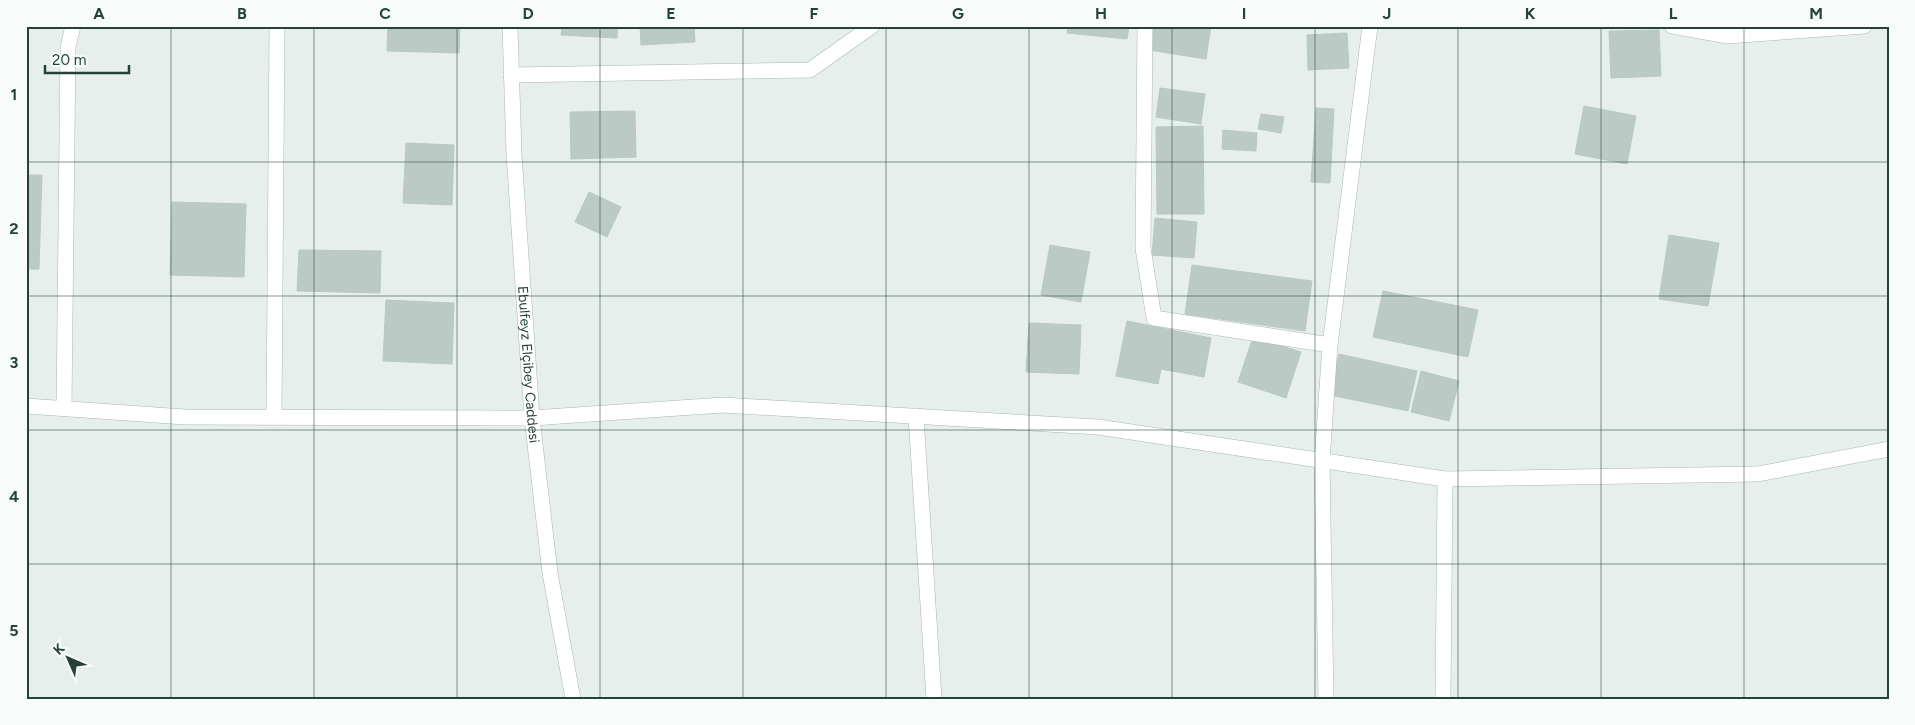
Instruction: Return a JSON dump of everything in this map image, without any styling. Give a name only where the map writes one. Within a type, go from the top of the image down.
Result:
[{"type":"street","points":[[64,408],[68,47],[73,26]]},
{"type":"street","points":[[274,417],[277,26]]},
{"type":"street","name":"Ebulfeyz Elçibey Caddesi","points":[[510,26],[514,154],[532,418],[550,573],[573,699]]},
{"type":"street","points":[[511,75],[810,70],[872,26]]},
{"type":"street","points":[[1144,26],[1143,248],[1154,318],[1330,345]]},
{"type":"street","points":[[1326,699],[1322,460],[1330,345],[1370,26]]},
{"type":"street","points":[[1672,26],[1728,36],[1864,26]]},
{"type":"street","points":[[26,406],[185,417],[532,418],[723,405],[1098,427],[1445,479],[1758,474],[1889,449]]},
{"type":"street","points":[[916,416],[934,699]]},
{"type":"street","points":[[1443,699],[1445,479]]},
{"type":"building","points":[[388,26],[460,26],[459,53],[387,51]]},
{"type":"building","points":[[562,26],[618,26],[617,38],[561,35]]},
{"type":"building","points":[[640,26],[694,26],[695,42],[641,45]]},
{"type":"building","points":[[1068,26],[1129,26],[1127,39],[1067,33]]},
{"type":"building","points":[[1153,26],[1211,26],[1206,59],[1149,50]]},
{"type":"building","points":[[1659,30],[1661,76],[1611,78],[1609,31]]},
{"type":"building","points":[[1347,33],[1349,68],[1308,70],[1307,35]]},
{"type":"building","points":[[1160,88],[1205,94],[1201,124],[1156,117]]},
{"type":"building","points":[[1584,106],[1636,116],[1627,164],[1575,154]]},
{"type":"building","points":[[1316,108],[1334,109],[1330,183],[1311,182]]},
{"type":"building","points":[[635,111],[636,157],[571,159],[570,112]]},
{"type":"building","points":[[1261,114],[1284,117],[1281,133],[1258,129]]},
{"type":"building","points":[[1203,126],[1204,214],[1157,214],[1156,127]]},
{"type":"building","points":[[1223,130],[1257,133],[1256,151],[1222,149]]},
{"type":"building","points":[[406,143],[454,145],[452,205],[403,203]]},
{"type":"building","points":[[26,175],[42,175],[39,269],[26,269]]},
{"type":"building","points":[[589,192],[621,207],[607,237],[575,222]]},
{"type":"building","points":[[172,202],[246,204],[244,277],[170,275]]},
{"type":"building","points":[[1155,218],[1197,222],[1194,258],[1152,255]]},
{"type":"building","points":[[1669,235],[1719,243],[1708,306],[1659,299]]},
{"type":"building","points":[[1050,245],[1090,252],[1081,302],[1041,295]]},
{"type":"building","points":[[299,250],[381,251],[380,293],[297,291]]},
{"type":"building","points":[[1192,265],[1312,281],[1305,331],[1185,314]]},
{"type":"building","points":[[1383,291],[1478,310],[1468,357],[1373,337]]},
{"type":"building","points":[[386,300],[454,303],[452,364],[383,361]]},
{"type":"building","points":[[1127,321],[1211,338],[1204,377],[1161,369],[1158,384],[1116,376]]},
{"type":"building","points":[[1029,323],[1081,325],[1079,374],[1026,372]]},
{"type":"building","points":[[1253,337],[1301,352],[1286,398],[1238,382]]},
{"type":"building","points":[[1339,354],[1417,371],[1408,411],[1330,395]]},
{"type":"building","points":[[1421,371],[1459,381],[1449,421],[1411,412]]}]
